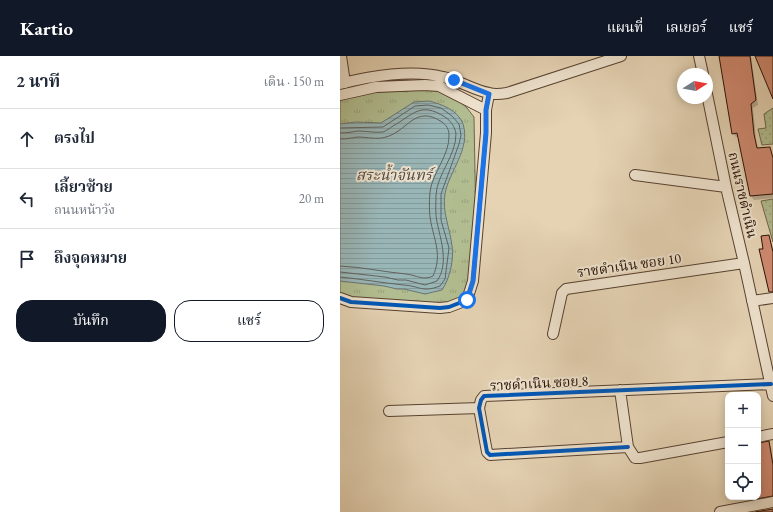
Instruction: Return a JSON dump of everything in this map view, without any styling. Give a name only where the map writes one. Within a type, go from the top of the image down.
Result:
[{"type":"street","points":[[341,56],[343,83],[389,75],[432,75],[443,77],[489,94],[507,93],[621,56]]},
{"type":"street","points":[[700,56],[702,68]]},
{"type":"street","points":[[340,95],[376,87],[424,85],[438,86],[486,110]]},
{"type":"street","points":[[340,298],[351,302],[440,308],[450,307],[467,300],[473,281],[486,133],[486,110],[489,94]]},
{"type":"street","name":"ถนนราชดำเนิน","points":[[709,104],[773,396]]},
{"type":"street","points":[[635,175],[726,186]]},
{"type":"street","name":"ราชดำเนิน ซอย 10","points":[[553,334],[562,293],[566,289],[744,262]]},
{"type":"street","points":[[752,301],[773,298]]},
{"type":"street","name":"ราชดำเนิน ซอย 8","points":[[628,448],[490,455],[487,452],[479,408],[484,396],[771,384]]},
{"type":"street","points":[[620,390],[628,448],[633,457],[640,458],[725,443]]},
{"type":"street","points":[[389,412],[479,408]]},
{"type":"street","points":[[761,436],[773,434]]},
{"type":"street","points":[[720,512],[773,502]]},
{"type":"green space","name":"สระน้ำจันทร์","points":[[420,83],[450,93],[467,108],[474,117],[476,228],[472,281],[465,298],[449,306],[340,297],[340,96]]},
{"type":"green space","points":[[773,108],[773,144],[762,145],[758,129],[766,128],[764,114]]},
{"type":"green space","points":[[773,199],[773,242],[761,201]]},
{"type":"water","name":"สระน้ำจันทร์","points":[[429,101],[449,108],[453,111],[461,119],[465,133],[462,151],[447,185],[444,201],[452,251],[451,269],[445,285],[442,290],[425,294],[404,289],[340,281],[340,124],[356,122],[381,123],[414,102]]},
{"type":"building","points":[[719,56],[750,56],[756,100],[751,104],[754,134],[757,148],[770,147],[773,158],[773,194],[750,196],[737,133],[732,134]]},
{"type":"building","points":[[755,56],[773,56],[773,99]]},
{"type":"building","points":[[769,235],[773,252],[773,292],[769,292],[759,249],[763,249],[761,236]]},
{"type":"building","points":[[769,441],[773,465],[773,496],[761,498],[761,464],[761,442]]},
{"type":"building","points":[[773,509],[773,512],[755,512]]},
{"type":"cycle path","points":[[340,298],[351,302],[440,308],[449,307],[467,300],[473,281],[486,133],[486,110],[489,94]]},
{"type":"cycle path","points":[[628,447],[490,455],[487,452],[479,408],[481,400],[484,396],[771,384]]},
{"type":"route","points":[[454,80],[489,94],[486,110],[486,133],[473,281],[467,300]]}]
